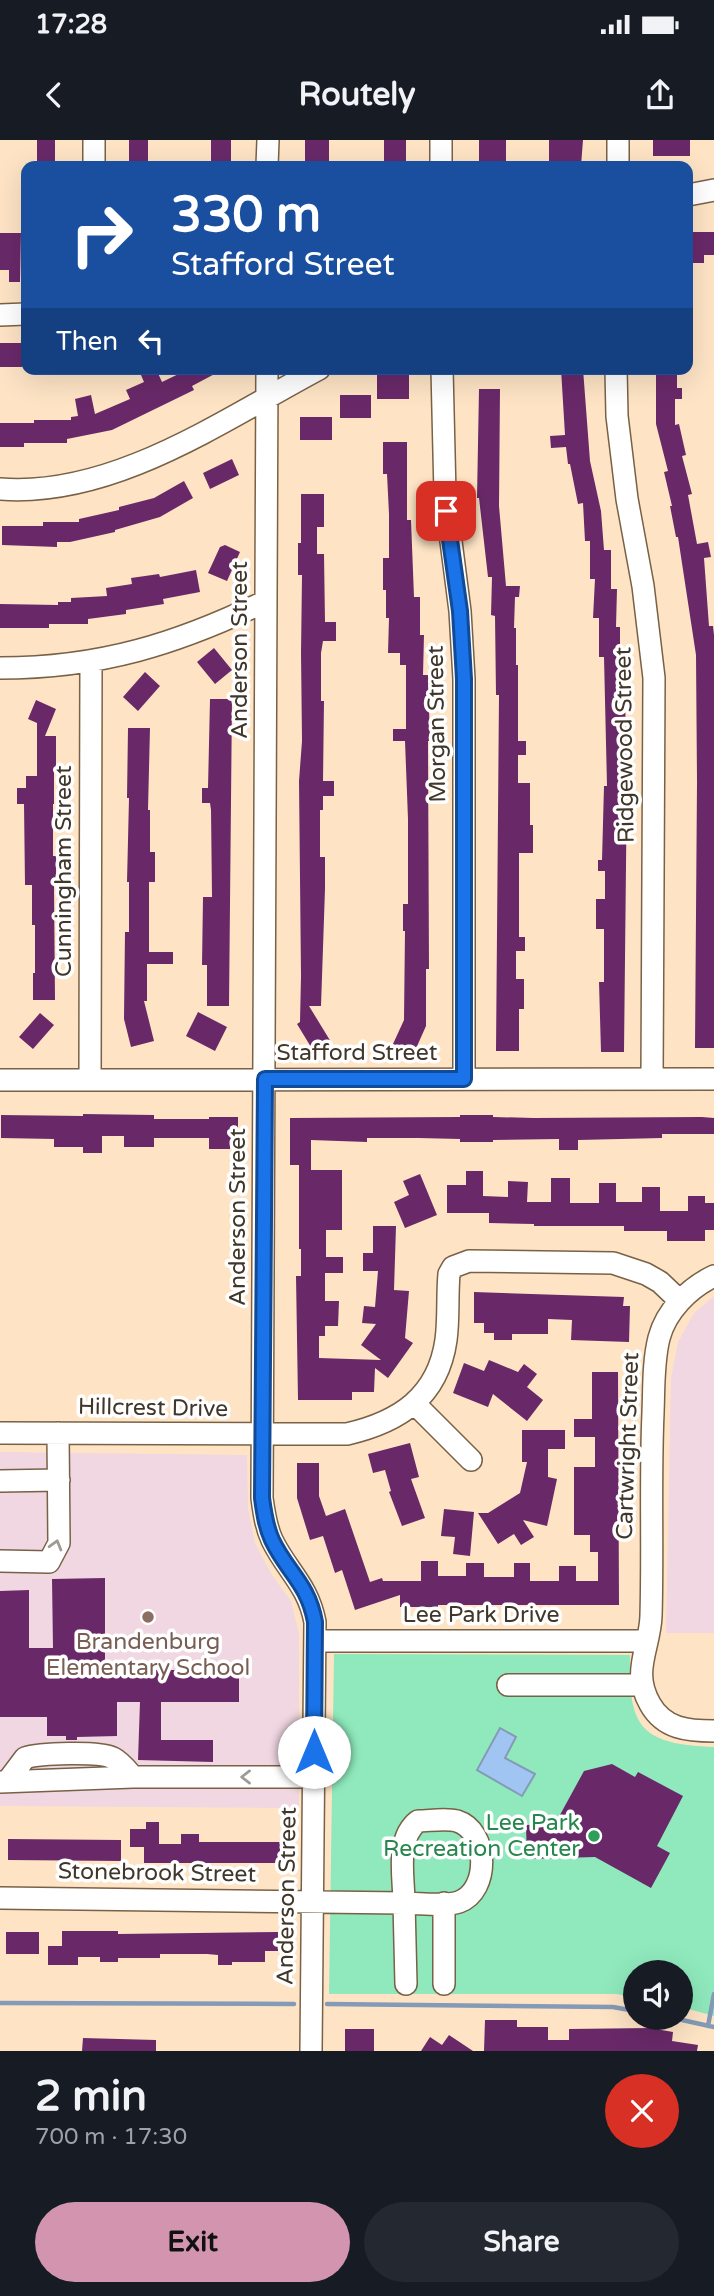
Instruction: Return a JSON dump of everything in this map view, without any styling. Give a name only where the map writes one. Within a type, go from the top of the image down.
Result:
[{"type":"street","points":[[94,140],[94,161]]},
{"type":"street","points":[[268,140],[268,161]]},
{"type":"street","points":[[441,140],[441,161]]},
{"type":"street","points":[[618,140],[618,161]]},
{"type":"street","points":[[693,194],[714,190]]},
{"type":"street","points":[[0,315],[21,314]]},
{"type":"street","name":"Anderson Street","points":[[267,375],[262,1435],[264,1515],[272,1541],[308,1596],[315,1622],[312,2051]]},
{"type":"street","points":[[0,489],[78,483],[112,474],[154,457],[308,375]]},
{"type":"street","name":"Morgan Street","points":[[442,375],[445,495],[460,611],[464,679],[464,1079]]},
{"type":"street","name":"Ridgewood Street","points":[[616,375],[617,416],[627,499],[643,586],[654,678],[652,1079]]},
{"type":"street","points":[[0,667],[33,668],[90,662],[174,641],[267,601]]},
{"type":"street","name":"Cunningham Street","points":[[90,662],[90,1080]]},
{"type":"street","name":"Stafford Street","points":[[0,1080],[714,1079]]},
{"type":"street","name":"Hillcrest Drive","points":[[0,1433],[347,1434],[379,1426],[414,1404],[424,1394],[436,1374],[446,1340],[449,1274],[453,1267],[469,1261],[613,1263],[646,1274],[660,1282],[680,1301]]},
{"type":"street","name":"Cartwright Street","points":[[642,1685],[642,1654],[651,1619],[655,1359],[663,1325],[680,1301],[714,1276]]},
{"type":"street","points":[[414,1404],[471,1460]]},
{"type":"street","points":[[0,1561],[50,1562],[59,1543],[58,1433]]},
{"type":"street","points":[[0,1481],[59,1480]]},
{"type":"street","name":"Lee Park Drive","points":[[315,1641],[647,1641]]},
{"type":"street","points":[[508,1685],[642,1685],[649,1703],[659,1717],[669,1724],[685,1730],[714,1731]]},
{"type":"street","points":[[4,1782],[25,1758],[47,1754],[107,1756],[122,1765],[133,1777],[314,1777]]},
{"type":"street","points":[[404,1903],[456,1903],[467,1898],[475,1890],[480,1876],[480,1848],[477,1838],[457,1822],[418,1821],[410,1827],[403,1845],[404,1903],[406,1984]]},
{"type":"street","name":"Stonebrook Street","points":[[0,1898],[404,1903]]},
{"type":"street","points":[[444,1903],[444,1984]]},
{"type":"shaded area","points":[[714,1296],[714,1633],[666,1633],[671,1378],[678,1342],[694,1313]]},
{"type":"shaded area","name":"Brandenburg Elementary School","points":[[0,1452],[247,1455],[248,1509],[255,1543],[272,1575],[291,1601],[299,1634],[299,1808],[0,1806]]},
{"type":"green space","points":[[334,1654],[630,1655],[632,1700],[636,1715],[644,1727],[655,1736],[670,1742],[714,1747],[714,2016],[693,2010],[693,1960],[623,1960],[623,1995],[329,1994]]},
{"type":"water","points":[[500,1728],[516,1737],[505,1758],[535,1774],[522,1796],[477,1770]]},
{"type":"building","points":[[37,140],[55,140],[55,161],[37,161]]},
{"type":"building","points":[[129,140],[148,140],[148,161],[129,161]]},
{"type":"building","points":[[211,140],[231,140],[231,161],[211,161]]},
{"type":"building","points":[[305,140],[329,140],[329,161],[305,161]]},
{"type":"building","points":[[384,140],[406,140],[406,161],[384,161]]},
{"type":"building","points":[[479,140],[506,140],[506,161],[479,161]]},
{"type":"building","points":[[549,140],[583,140],[581,161],[549,161]]},
{"type":"building","points":[[653,140],[690,140],[690,156],[653,156]]},
{"type":"building","points":[[693,232],[714,232],[714,255],[704,255],[704,263],[693,263]]},
{"type":"building","points":[[0,233],[21,233],[20,282],[9,282],[9,270],[0,270]]},
{"type":"building","points":[[0,343],[21,343],[21,367],[0,367]]},
{"type":"building","points":[[141,375],[159,375],[162,382],[177,375],[213,375],[192,386],[194,390],[112,430],[67,439],[67,443],[24,443],[24,447],[0,447],[0,423],[71,420],[71,417],[78,416],[75,399],[91,395],[95,414],[130,399],[126,390],[144,382]]},
{"type":"building","points":[[377,375],[409,375],[409,399],[377,399]]},
{"type":"building","points":[[561,375],[583,375],[590,461],[601,511],[604,550],[611,550],[611,589],[617,589],[616,627],[620,627],[620,663],[624,663],[627,773],[624,1052],[601,1052],[599,982],[604,982],[604,929],[596,929],[596,899],[605,899],[605,871],[598,871],[598,860],[602,860],[604,786],[607,786],[604,657],[599,657],[599,618],[593,618],[595,579],[590,579],[590,541],[585,541],[583,503],[578,504],[566,447],[551,448],[550,436],[565,435]]},
{"type":"building","points":[[656,375],[677,375],[677,388],[682,388],[682,399],[675,399],[675,425],[679,424],[686,455],[682,456],[692,494],[688,495],[697,544],[708,542],[711,557],[704,558],[709,626],[713,626],[714,635],[714,1048],[695,1048],[696,655],[678,537],[664,472],[668,471],[656,424]]},
{"type":"building","points":[[479,389],[500,389],[499,506],[506,586],[520,586],[519,597],[515,597],[514,628],[518,665],[518,741],[526,741],[526,755],[518,755],[518,783],[530,783],[533,853],[519,853],[519,937],[525,937],[525,951],[516,951],[516,979],[524,979],[524,1009],[519,1009],[519,1051],[496,1051],[499,695],[496,695],[495,616],[491,615],[492,577],[488,577],[477,498]]},
{"type":"building","points":[[340,395],[371,395],[371,418],[340,418]]},
{"type":"building","points":[[300,417],[332,417],[332,440],[300,440]]},
{"type":"building","points":[[383,442],[407,442],[407,520],[411,520],[414,597],[420,597],[420,635],[424,635],[423,675],[428,675],[429,969],[426,969],[426,1026],[414,1053],[393,1044],[404,1020],[403,904],[408,904],[408,819],[405,741],[393,741],[393,729],[406,729],[406,665],[400,665],[400,653],[388,653],[389,618],[386,618],[386,590],[383,590],[383,558],[389,558],[389,514],[387,474],[383,474]]},
{"type":"building","points":[[232,459],[239,475],[210,489],[203,473]]},
{"type":"building","points":[[184,481],[193,498],[160,517],[115,532],[70,542],[57,542],[57,547],[2,545],[2,526],[43,526],[43,522],[79,522],[79,519],[119,510],[119,507],[154,498]]},
{"type":"building","points":[[301,494],[324,494],[324,527],[317,527],[317,554],[324,554],[325,622],[336,622],[336,641],[323,641],[321,653],[321,701],[324,701],[323,781],[334,781],[334,796],[323,796],[323,810],[320,810],[320,857],[325,857],[321,1006],[309,1006],[331,1042],[314,1052],[297,1024],[300,1022],[301,976],[299,781],[302,741],[302,575],[298,575],[298,543],[301,543]]},
{"type":"building","points":[[225,545],[240,552],[227,581],[208,573],[220,547]]},
{"type":"building","points":[[196,570],[200,592],[163,599],[164,604],[126,610],[126,614],[88,619],[88,624],[49,624],[49,628],[0,628],[0,604],[58,605],[58,602],[71,602],[71,598],[107,596],[106,588],[132,584],[131,578],[159,574],[160,577]]},
{"type":"building","points":[[214,648],[232,670],[215,684],[197,662]]},
{"type":"building","points":[[145,672],[160,686],[138,711],[123,697]]},
{"type":"building","points":[[210,699],[232,699],[229,1006],[207,1006],[207,965],[202,965],[203,897],[212,897],[211,810],[210,803],[202,803],[202,788],[208,788]]},
{"type":"building","points":[[36,700],[56,709],[45,736],[56,736],[53,804],[53,856],[56,856],[55,1000],[33,1000],[35,925],[32,925],[32,885],[25,885],[24,804],[17,804],[17,788],[26,788],[26,776],[37,776],[37,723],[28,719]]},
{"type":"building","points":[[128,728],[150,728],[148,810],[150,852],[155,852],[155,882],[149,882],[149,952],[173,952],[173,964],[147,964],[147,1001],[144,1001],[154,1041],[131,1047],[124,1019],[125,932],[129,932]]},
{"type":"building","points":[[198,1012],[227,1027],[215,1051],[186,1036]]},
{"type":"building","points":[[40,1013],[54,1025],[33,1049],[19,1037]]},
{"type":"building","points":[[1,1115],[154,1115],[154,1119],[238,1117],[238,1140],[230,1140],[230,1149],[209,1149],[209,1138],[154,1138],[154,1147],[124,1147],[124,1136],[102,1136],[102,1153],[83,1153],[83,1147],[54,1147],[54,1139],[1,1138]]},
{"type":"building","points":[[460,1115],[534,1118],[702,1117],[714,1118],[714,1134],[662,1134],[662,1138],[578,1140],[578,1150],[559,1150],[559,1139],[493,1142],[418,1138],[367,1138],[367,1142],[311,1140],[311,1170],[342,1170],[342,1230],[326,1230],[326,1257],[343,1257],[343,1273],[325,1273],[325,1301],[339,1301],[338,1326],[325,1326],[325,1336],[319,1336],[319,1358],[381,1360],[361,1345],[376,1324],[362,1323],[364,1306],[375,1307],[378,1271],[363,1271],[363,1253],[373,1253],[373,1226],[396,1226],[394,1290],[409,1291],[405,1338],[413,1343],[388,1378],[375,1368],[374,1392],[352,1392],[352,1400],[298,1400],[296,1276],[301,1276],[299,1165],[290,1165],[290,1118]]},
{"type":"building","points":[[466,1171],[483,1171],[483,1196],[508,1197],[508,1181],[528,1182],[527,1202],[551,1202],[551,1178],[570,1178],[570,1203],[599,1203],[599,1183],[616,1183],[616,1202],[642,1202],[642,1187],[660,1187],[660,1211],[688,1211],[688,1196],[705,1196],[705,1203],[714,1203],[714,1230],[705,1230],[705,1241],[667,1241],[667,1231],[624,1231],[624,1226],[489,1223],[489,1213],[447,1213],[447,1185],[466,1185]]},
{"type":"building","points":[[420,1174],[437,1215],[405,1228],[394,1202],[409,1195],[403,1181]]},
{"type":"building","points":[[474,1292],[624,1297],[623,1306],[630,1306],[629,1342],[571,1340],[572,1320],[548,1319],[548,1334],[512,1334],[512,1340],[494,1340],[494,1333],[484,1333],[484,1323],[474,1323]]},
{"type":"building","points":[[489,1360],[518,1372],[524,1364],[537,1374],[527,1387],[543,1400],[527,1421],[493,1394],[488,1407],[453,1393],[464,1363],[484,1371]]},
{"type":"building","points":[[592,1372],[618,1372],[619,1605],[400,1607],[400,1595],[355,1610],[342,1570],[335,1573],[323,1536],[310,1540],[297,1498],[297,1463],[319,1463],[319,1496],[326,1516],[345,1509],[370,1582],[382,1578],[383,1581],[421,1581],[421,1561],[438,1561],[438,1576],[466,1576],[466,1563],[484,1563],[484,1577],[514,1577],[514,1563],[530,1563],[530,1581],[559,1581],[559,1566],[576,1566],[576,1581],[598,1581],[598,1552],[590,1552],[590,1535],[574,1535],[574,1467],[595,1467],[595,1437],[574,1437],[574,1419],[592,1419]]},
{"type":"building","points":[[522,1430],[565,1430],[565,1449],[548,1449],[548,1477],[557,1479],[547,1526],[523,1520],[534,1537],[521,1545],[514,1534],[498,1544],[478,1513],[488,1513],[520,1493],[527,1462],[522,1462]]},
{"type":"building","points":[[410,1443],[419,1477],[411,1479],[425,1518],[402,1526],[389,1492],[391,1491],[385,1470],[373,1473],[368,1454]]},
{"type":"building","points":[[444,1509],[474,1512],[470,1556],[453,1554],[455,1537],[441,1536]]},
{"type":"building","points":[[105,1578],[105,1670],[239,1670],[239,1702],[161,1702],[161,1740],[213,1740],[213,1762],[138,1760],[140,1702],[117,1702],[117,1736],[77,1737],[77,1740],[66,1740],[66,1736],[47,1736],[47,1717],[0,1717],[0,1591],[29,1590],[29,1648],[53,1648],[52,1579]]},
{"type":"building","name":"Lee Park Recreation Center","points":[[612,1764],[635,1777],[638,1772],[683,1796],[657,1846],[670,1853],[651,1888],[595,1857],[527,1859],[526,1825],[555,1824],[584,1771]]},
{"type":"building","points":[[146,1822],[159,1822],[159,1844],[181,1844],[181,1834],[199,1834],[199,1842],[283,1842],[283,1863],[144,1863],[144,1847],[130,1847],[130,1829],[146,1829]]},
{"type":"building","points":[[8,1839],[121,1840],[121,1861],[8,1860]]},
{"type":"building","points":[[62,1931],[118,1931],[118,1934],[278,1932],[278,1951],[265,1951],[265,1962],[232,1962],[232,1965],[218,1965],[218,1955],[160,1954],[160,1958],[118,1958],[118,1962],[100,1962],[100,1957],[78,1957],[78,1965],[48,1965],[48,1946],[62,1946]]},
{"type":"building","points":[[6,1932],[39,1932],[39,1954],[6,1954]]},
{"type":"building","points":[[485,2020],[517,2020],[517,2027],[548,2027],[548,2040],[569,2040],[569,2029],[623,2028],[673,2032],[672,2041],[698,2045],[697,2051],[484,2051]]},
{"type":"building","points":[[345,2029],[374,2029],[374,2051],[345,2051]]},
{"type":"building","points":[[449,2035],[473,2051],[421,2051],[430,2037],[442,2045]]},
{"type":"building","points":[[83,2038],[156,2040],[156,2051],[82,2051]]},
{"type":"waterway","points":[[708,2026],[714,1994]]},
{"type":"waterway","points":[[0,2003],[294,2004]]},
{"type":"waterway","points":[[327,2004],[623,2009]]},
{"type":"waterway","points":[[693,2022],[714,2027]]},
{"type":"place","name":"Brandenburg Elementary School","points":[[148,1617]]},
{"type":"place","name":"Lee Park Recreation Center","points":[[594,1836]]},
{"type":"route","points":[[314,1752],[313,1610],[302,1584],[272,1541],[262,1498],[265,1079],[464,1079],[464,679],[460,611],[446,511]]}]
